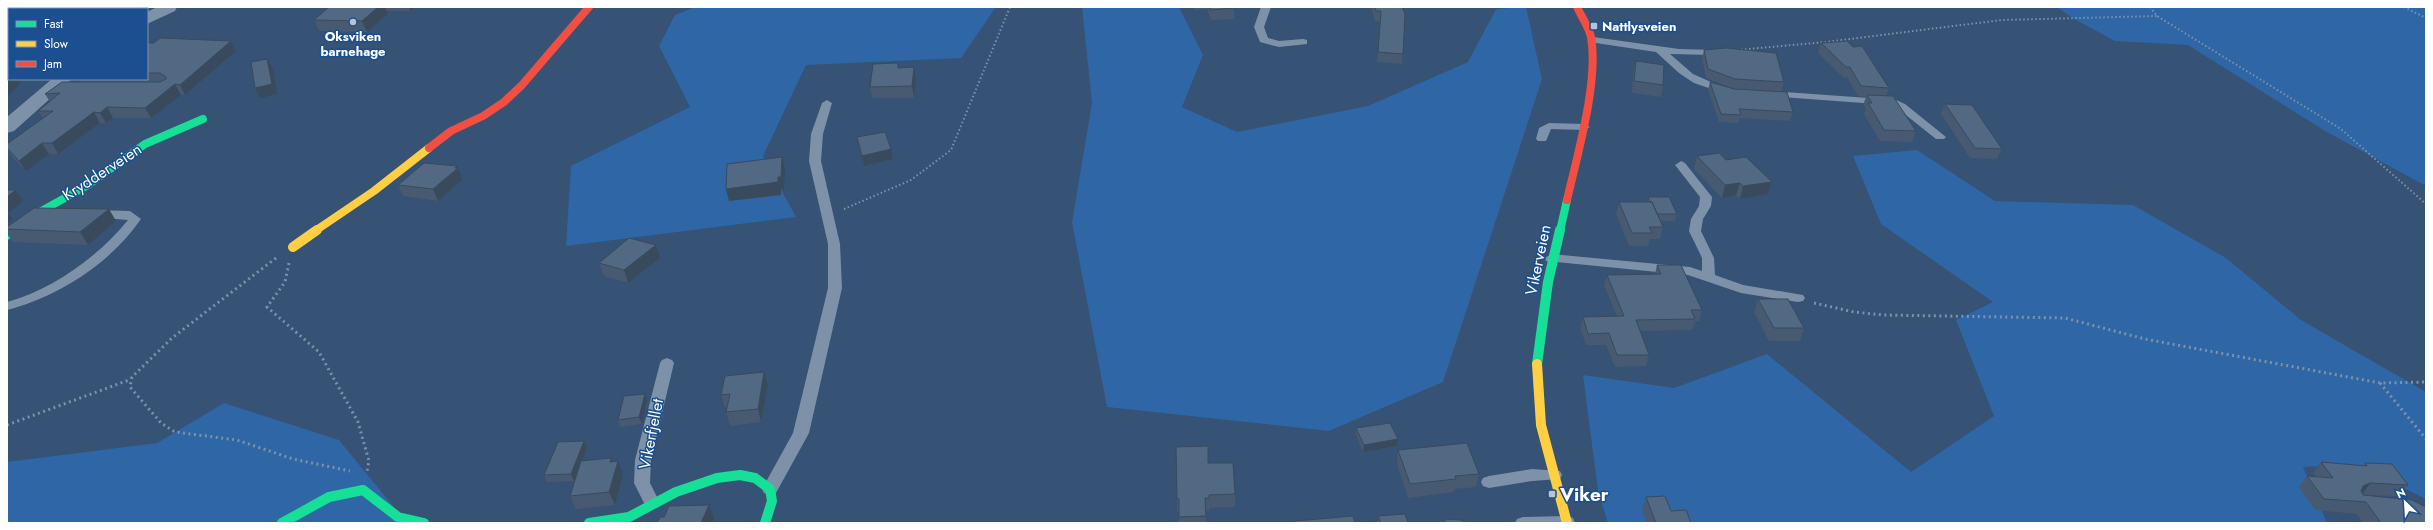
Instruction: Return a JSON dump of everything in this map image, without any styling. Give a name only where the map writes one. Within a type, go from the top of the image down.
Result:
[{"type":"street","points":[[148,18],[169,7]]},
{"type":"street","points":[[294,247],[374,191],[451,131],[483,116],[504,102],[522,85],[589,7]]},
{"type":"street","name":"Vikerveien","points":[[1567,523],[1554,475],[1541,414],[1537,380],[1538,347],[1552,258],[1584,127],[1591,73],[1593,40],[1577,7]]},
{"type":"street","points":[[7,127],[64,84]]},
{"type":"street","name":"Krydderveien","points":[[7,235],[29,218],[88,185],[145,144],[203,119]]},
{"type":"street","points":[[589,523],[628,520],[652,503],[694,485],[717,478],[740,475],[755,478],[770,489],[772,502],[765,523]]},
{"type":"street","points":[[282,523],[314,503],[338,493],[363,490],[398,517],[424,523]]},
{"type":"lane","points":[[1266,7],[1259,27],[1264,40],[1279,44],[1303,42]]},
{"type":"lane","points":[[1593,40],[1660,50],[1712,52]]},
{"type":"lane","points":[[1660,50],[1684,74],[1698,83],[1709,88],[1740,93]]},
{"type":"lane","points":[[1756,94],[1892,102],[1901,106],[1940,137]]},
{"type":"lane","points":[[770,489],[800,433],[835,288],[834,244],[815,161],[817,134],[827,103]]},
{"type":"lane","points":[[1542,139],[1546,128],[1553,125],[1584,127]]},
{"type":"lane","points":[[1681,165],[1706,197],[1705,206],[1697,219],[1695,231],[1708,258],[1710,277]]},
{"type":"lane","points":[[7,306],[43,294],[61,283],[98,255],[130,227],[135,219],[130,215],[82,214]]},
{"type":"lane","points":[[1552,258],[1673,268],[1710,277],[1742,289],[1798,298]]},
{"type":"lane","name":"Vikerfjellet","points":[[652,503],[642,483],[643,460],[667,363]]},
{"type":"lane","points":[[1489,482],[1532,475],[1554,475]]},
{"type":"lane","points":[[1523,523],[1567,523]]},
{"type":"path","points":[[828,216],[911,180],[951,150],[1010,7]]},
{"type":"path","points":[[2150,7],[2157,16],[2341,129],[2426,204]]},
{"type":"path","points":[[2404,7],[2426,18]]},
{"type":"path","points":[[1712,52],[1826,42],[2002,20],[2157,16]]},
{"type":"path","points":[[7,425],[33,418],[100,389],[130,380],[172,338],[250,276],[294,247]]},
{"type":"path","points":[[294,247],[285,282],[267,307],[320,352],[358,422],[368,461],[363,490]]},
{"type":"path","points":[[1798,298],[1826,306],[1861,313],[2065,318],[2145,339],[2380,383],[2426,382]]},
{"type":"path","points":[[130,380],[130,387],[135,394],[168,428],[175,432],[238,440],[293,459],[348,469],[357,475],[362,482],[363,490]]},
{"type":"path","points":[[2380,383],[2426,439]]},
{"type":"shaded area","points":[[695,7],[996,7],[961,58],[806,65],[763,156],[796,217],[566,246],[571,166],[690,107],[659,46],[675,15]]},
{"type":"shaded area","points":[[1082,7],[1179,7],[1203,55],[1182,107],[1237,132],[1368,106],[1468,62],[1496,9],[1526,7],[1542,79],[1443,382],[1329,431],[1107,407],[1072,222],[1092,103]]},
{"type":"shaded area","points":[[2057,7],[2426,7],[2426,186],[2325,131],[2188,45],[2115,41],[2074,19]]},
{"type":"shaded area","points":[[1917,150],[1995,201],[2133,205],[2226,258],[2301,320],[2426,392],[2426,499],[2355,465],[2303,467],[2327,523],[1608,523],[1598,491],[1583,375],[1674,388],[1767,354],[1911,472],[1994,416],[1956,320],[1993,302],[1881,224],[1853,156]]},
{"type":"shaded area","points":[[224,403],[339,440],[407,523],[7,523],[7,462],[157,443]]},
{"type":"building","points":[[7,7],[24,7],[8,8],[7,16]]},
{"type":"building","points":[[329,7],[378,7],[362,21],[314,20]]},
{"type":"building","points":[[1210,7],[1234,7],[1234,8],[1211,10]]},
{"type":"building","points":[[1375,7],[1402,7],[1405,14],[1403,54],[1378,52],[1381,11],[1376,11]]},
{"type":"building","points":[[160,38],[231,41],[180,85],[175,84],[145,108],[107,107],[100,113],[94,112],[52,143],[42,143],[19,161],[7,148],[7,144],[53,111],[38,111],[60,93],[45,94],[62,82],[160,82],[166,79],[166,77],[160,73],[148,73],[148,43],[154,43]]},
{"type":"building","points":[[1847,41],[1853,47],[1862,46],[1889,88],[1861,86],[1850,67],[1846,67],[1821,43]]},
{"type":"building","points":[[1726,48],[1776,53],[1784,82],[1735,79],[1708,69],[1704,50]]},
{"type":"building","points":[[7,50],[8,50],[7,81]]},
{"type":"building","points":[[267,59],[272,84],[255,88],[251,62]]},
{"type":"building","points":[[1636,61],[1664,65],[1663,85],[1634,81]]},
{"type":"building","points":[[898,63],[898,68],[914,67],[912,86],[870,87],[873,64]]},
{"type":"building","points":[[1710,82],[1734,89],[1787,92],[1793,112],[1739,109],[1741,115],[1721,114]]},
{"type":"building","points":[[1867,95],[1893,96],[1916,131],[1884,130],[1868,103],[1872,103]]},
{"type":"building","points":[[1945,104],[1972,105],[2002,149],[1975,148]]},
{"type":"building","points":[[885,132],[891,149],[862,156],[857,137]]},
{"type":"building","points":[[1719,153],[1726,160],[1746,157],[1772,182],[1743,186],[1740,183],[1725,185],[1697,156]]},
{"type":"building","points":[[782,157],[781,177],[778,177],[778,182],[726,189],[727,164]]},
{"type":"building","points":[[424,163],[457,166],[455,168],[458,168],[433,189],[398,185]]},
{"type":"building","points":[[7,190],[16,190],[7,197]]},
{"type":"building","points":[[1648,197],[1669,197],[1677,214],[1657,214]]},
{"type":"building","points":[[1619,202],[1652,202],[1663,227],[1649,227],[1652,233],[1632,233]]},
{"type":"building","points":[[34,208],[109,209],[80,232],[7,229],[7,227]]},
{"type":"building","points":[[629,238],[656,245],[624,270],[599,263]]},
{"type":"building","points":[[1657,265],[1681,265],[1702,310],[1691,310],[1695,319],[1636,320],[1649,355],[1617,355],[1609,333],[1588,334],[1583,317],[1624,316],[1607,275],[1661,274]]},
{"type":"building","points":[[1758,299],[1788,299],[1804,328],[1774,328]]},
{"type":"building","points":[[764,372],[758,409],[726,412],[730,394],[721,395],[725,376]]},
{"type":"building","points":[[645,394],[639,417],[618,420],[624,396]]},
{"type":"building","points":[[1390,423],[1398,439],[1364,445],[1356,428]]},
{"type":"building","points":[[584,441],[571,474],[544,475],[558,442]]},
{"type":"building","points":[[1467,443],[1479,474],[1455,476],[1456,479],[1410,484],[1398,450]]},
{"type":"building","points":[[1208,446],[1208,463],[1233,463],[1235,494],[1209,495],[1209,498],[1205,498],[1206,516],[1179,517],[1179,499],[1177,499],[1176,447]]},
{"type":"building","points":[[611,458],[610,462],[618,461],[609,492],[570,496],[581,461]]},
{"type":"building","points":[[2321,462],[2367,466],[2365,463],[2392,464],[2408,485],[2370,483],[2363,486],[2361,491],[2363,495],[2412,500],[2426,507],[2426,523],[2381,523],[2366,502],[2324,499],[2307,476],[2333,478]]},
{"type":"building","points":[[1665,496],[1671,511],[1686,510],[1691,523],[1656,523],[1646,497]]},
{"type":"building","points":[[709,505],[701,523],[657,523],[660,517],[664,517],[669,506]]},
{"type":"building","points":[[1405,514],[1408,523],[1381,523],[1378,516]]},
{"type":"building","points":[[1353,516],[1355,523],[1296,523],[1295,521]]},
{"type":"building","points":[[1445,519],[1462,520],[1462,523],[1445,523]]},
{"type":"traffic: fast","points":[[7,235],[29,218],[88,185],[145,144],[203,119]]},
{"type":"traffic: fast","points":[[1537,364],[1548,282],[1567,200]]},
{"type":"traffic: fast","points":[[589,523],[629,517],[676,492],[717,478],[740,475],[755,478],[770,489],[772,501],[765,523]]},
{"type":"traffic: fast","points":[[282,523],[329,497],[363,490],[398,517],[424,523]]},
{"type":"traffic: slow","points":[[293,247],[374,191],[429,148]]},
{"type":"traffic: slow","points":[[1537,364],[1538,404],[1541,425],[1567,523]]},
{"type":"traffic: jam","points":[[429,148],[451,131],[483,116],[504,102],[522,85],[589,7]]},
{"type":"traffic: jam","points":[[1567,200],[1584,126],[1593,60],[1591,36],[1577,7]]},
{"type":"place","name":"Oksviken barnehage","points":[[353,22]]},
{"type":"place","name":"Nattlysveien","points":[[1594,26]]},
{"type":"place","name":"Viker","points":[[1552,494]]}]
